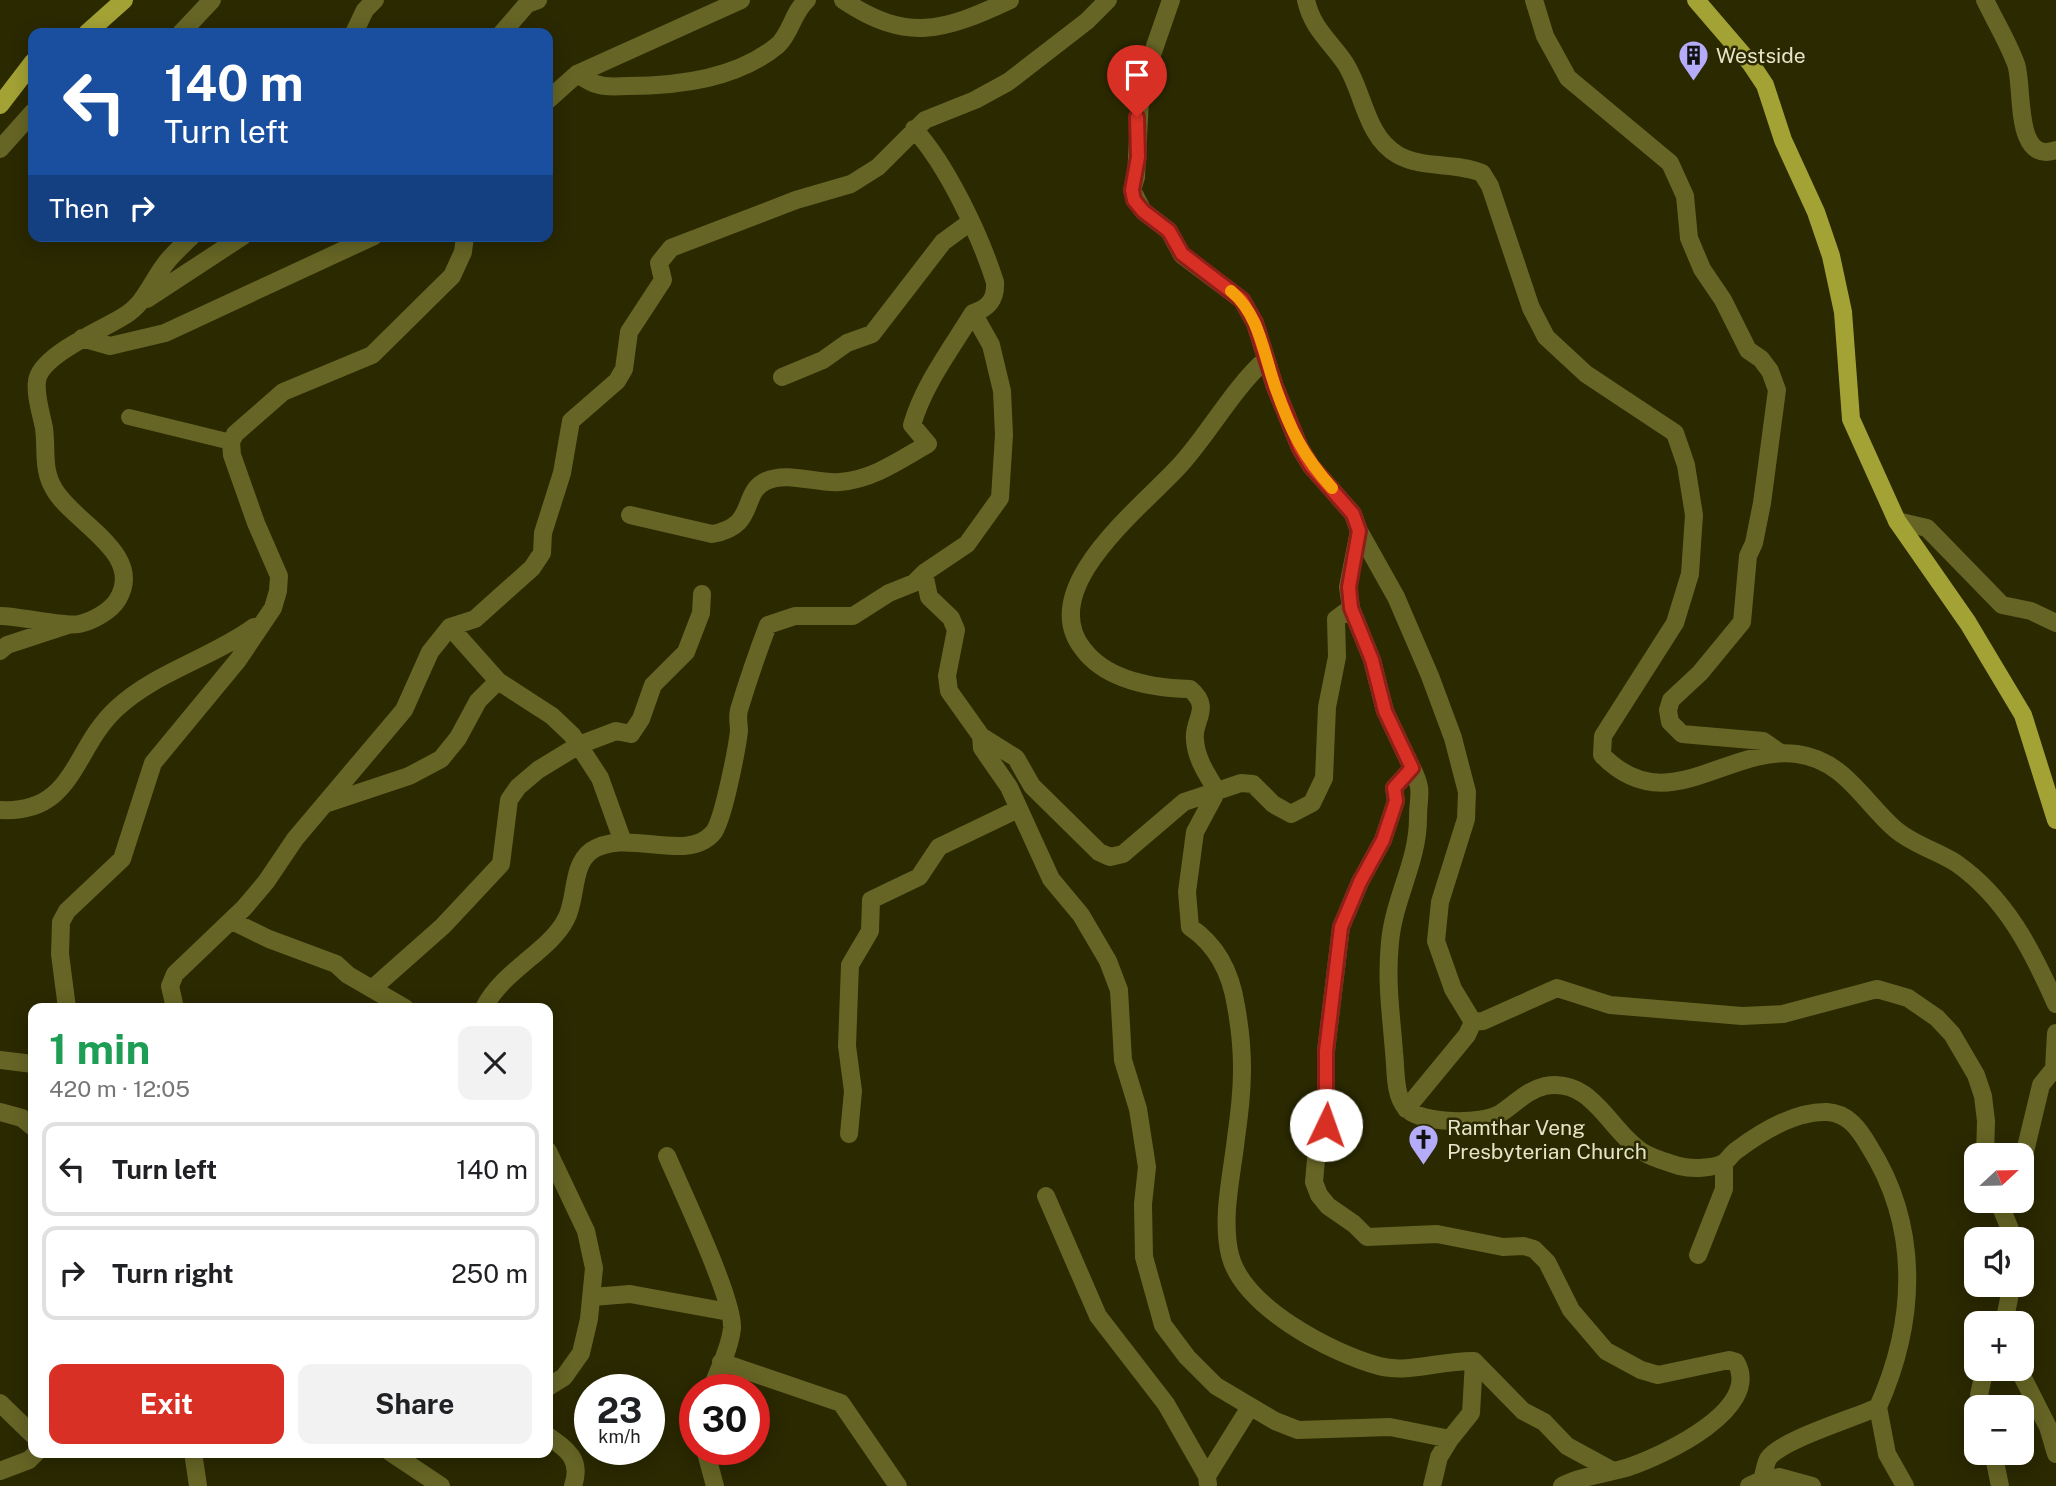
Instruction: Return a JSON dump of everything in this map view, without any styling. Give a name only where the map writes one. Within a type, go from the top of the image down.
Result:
[{"type":"main road","points":[[93,28],[124,0]]},
{"type":"main road","points":[[1696,0],[1751,64],[1765,86],[1783,140],[1816,212],[1831,256],[1843,312],[1851,419],[1897,521],[1968,622],[2023,715],[2056,820]]},
{"type":"main road","points":[[0,105],[28,69]]},
{"type":"street","points":[[186,28],[212,0]]},
{"type":"street","points":[[356,28],[365,10],[375,0]]},
{"type":"street","points":[[506,28],[527,4],[538,0]]},
{"type":"street","points":[[553,96],[577,74],[741,0]]},
{"type":"street","points":[[577,74],[595,84],[610,87],[679,85],[718,75],[757,59],[781,42],[800,6],[807,0]]},
{"type":"street","points":[[843,0],[880,22],[911,30],[930,29],[963,20],[1010,0]]},
{"type":"street","points":[[174,1003],[170,986],[175,974],[232,921],[266,882],[295,839],[404,710],[430,652],[450,627],[475,619],[532,568],[542,553],[543,533],[562,473],[570,421],[617,381],[627,356],[629,332],[663,280],[659,263],[671,248],[796,200],[850,184],[878,167],[925,120],[975,100],[1008,82],[1087,21],[1108,0]]},
{"type":"street","points":[[1171,0],[1146,72],[1139,108],[1137,167],[1132,190],[1134,200],[1143,211],[1169,231],[1182,254],[1242,300],[1255,323],[1300,448],[1311,466],[1353,514],[1359,531],[1396,597],[1430,676],[1453,738],[1466,792],[1466,819],[1440,902],[1436,941],[1453,989],[1473,1022]]},
{"type":"street","points":[[1306,0],[1314,24],[1345,63],[1377,135],[1388,148],[1418,161],[1482,173],[1494,198],[1531,308],[1546,337],[1586,374],[1662,422],[1675,433],[1681,447],[1693,515],[1690,574],[1675,623],[1602,736],[1602,755],[1631,777],[1653,784],[1707,774],[1779,752]]},
{"type":"street","points":[[1534,0],[1545,36],[1567,78],[1671,163],[1685,196],[1689,238],[1702,270],[1723,300],[1748,350],[1761,359],[1770,371],[1776,390],[1762,503],[1755,543],[1748,556],[1742,622],[1700,673],[1671,700],[1668,710],[1670,722],[1682,734],[1763,741],[1779,752],[1820,759],[1854,783],[1896,830],[1950,859],[1990,890],[2026,940],[2056,1004]]},
{"type":"street","points":[[1985,0],[2018,68],[2018,93],[2027,138],[2033,148],[2040,151],[2056,150]]},
{"type":"street","points":[[0,149],[28,118]]},
{"type":"street","points":[[630,515],[712,534],[719,533],[730,529],[741,520],[755,490],[767,480],[789,477],[820,483],[844,482],[877,472],[928,444],[912,425],[924,392],[973,313],[990,303],[996,293],[990,267],[932,148],[914,129]]},
{"type":"street","points":[[782,376],[872,334],[943,242],[969,223]]},
{"type":"street","points":[[144,300],[163,265],[186,242]]},
{"type":"street","points":[[0,652],[7,645],[87,621],[113,605],[123,586],[124,573],[119,557],[59,498],[49,479],[44,460],[44,432],[37,380],[41,370],[82,338],[126,315],[144,300],[234,242]]},
{"type":"street","points":[[82,338],[110,346],[165,333],[361,242]]},
{"type":"street","points":[[66,1003],[59,945],[61,922],[67,911],[122,859],[153,763],[238,660],[261,622],[273,608],[279,576],[256,523],[232,455],[231,442],[240,428],[282,392],[372,355],[452,276],[465,242]]},
{"type":"street","points":[[488,1003],[516,968],[541,947],[567,918],[581,862],[592,850],[623,842],[670,847],[697,843],[715,831],[724,810],[739,732],[738,713],[753,656],[768,625],[795,616],[853,616],[889,593],[914,583],[924,573],[967,544],[1000,498],[1004,435],[1002,391],[991,345],[973,313]]},
{"type":"street","points":[[1217,791],[1202,768],[1194,739],[1201,712],[1196,694],[1190,689],[1147,684],[1103,669],[1077,642],[1069,612],[1078,586],[1107,541],[1195,448],[1237,387],[1266,359]]},
{"type":"street","points":[[129,417],[231,442]]},
{"type":"street","points":[[1897,521],[1927,528],[2002,605],[2031,611],[2056,623]]},
{"type":"street","points":[[1359,531],[1349,587],[1351,608],[1372,660],[1385,711],[1422,793],[1415,855],[1394,916],[1387,1007],[1401,1101],[1406,1109],[1420,1116],[1470,1121],[1498,1115],[1531,1092],[1545,1086],[1576,1089],[1592,1100],[1625,1138],[1643,1153],[1682,1167],[1724,1163],[1735,1151],[1777,1125],[1802,1115],[1825,1112],[1840,1114],[1851,1120],[1882,1167],[1901,1217],[1909,1299],[1899,1353],[1878,1407],[1887,1454],[1905,1486]]},
{"type":"street","points":[[924,573],[929,597],[951,618],[956,630],[947,676],[949,691],[981,736],[1016,758],[1032,786],[1099,852],[1110,857],[1123,854],[1184,802],[1241,783],[1253,784],[1273,804],[1291,814],[1312,803],[1324,778],[1327,762],[1325,732],[1336,657],[1336,619],[1351,608]]},
{"type":"street","points":[[373,988],[443,926],[501,864],[509,800],[518,787],[538,770],[579,745],[616,731],[631,734],[641,719],[653,685],[686,652],[701,613],[702,594]]},
{"type":"street","points":[[0,616],[70,624]]},
{"type":"street","points":[[0,810],[25,810],[52,798],[116,709],[187,665],[233,643],[261,622]]},
{"type":"street","points":[[450,627],[498,681],[552,716],[579,745],[600,778],[623,842]]},
{"type":"street","points":[[325,804],[409,776],[441,760],[458,738],[478,701],[498,681]]},
{"type":"street","points":[[981,736],[982,748],[1009,787],[1051,879],[1081,915],[1108,961],[1119,989],[1123,1060],[1138,1109],[1147,1167],[1143,1204],[1144,1257],[1163,1325],[1187,1357],[1216,1386],[1250,1407],[1298,1430],[1390,1427],[1451,1438]]},
{"type":"street","points":[[1412,768],[1394,788],[1396,801],[1383,840],[1360,882],[1341,927],[1326,1051],[1326,1125],[1314,1182],[1319,1195],[1328,1206],[1367,1237],[1437,1234],[1503,1247],[1524,1246],[1534,1249],[1547,1262],[1571,1310],[1606,1351],[1641,1370],[1658,1375],[1720,1360],[1736,1362],[1742,1372],[1739,1394],[1712,1424],[1659,1455],[1573,1484]]},
{"type":"street","points":[[1217,791],[1195,832],[1186,911],[1190,927],[1208,939],[1222,960],[1234,991],[1244,1051],[1228,1203],[1230,1256],[1242,1278],[1262,1303],[1306,1335],[1379,1366],[1400,1368],[1450,1361],[1474,1361],[1522,1411],[1544,1422],[1567,1446],[1611,1470]]},
{"type":"street","points":[[849,1134],[853,1091],[846,1046],[850,965],[870,931],[871,900],[919,877],[939,848],[1018,809]]},
{"type":"street","points":[[232,921],[269,939],[336,964],[348,975],[397,1003]]},
{"type":"street","points":[[1473,1022],[1483,1021],[1557,988],[1610,1005],[1742,1016],[1783,1014],[1877,989],[1908,998],[1937,1018],[1965,1054],[1983,1096],[1984,1143]]},
{"type":"street","points":[[1406,1109],[1467,1035],[1473,1022]]},
{"type":"street","points":[[2027,1143],[2041,1085],[2054,1069],[2056,1033]]},
{"type":"street","points":[[0,1060],[28,1063]]},
{"type":"street","points":[[0,1112],[22,1118],[28,1123]]},
{"type":"street","points":[[667,1156],[722,1287],[729,1312],[732,1327],[717,1374]]},
{"type":"street","points":[[553,1162],[591,1244],[594,1268],[585,1339],[576,1362],[564,1377],[553,1385]]},
{"type":"street","points":[[1698,1255],[1724,1189],[1724,1163]]},
{"type":"street","points":[[1046,1196],[1098,1316],[1166,1404],[1208,1481]]},
{"type":"street","points":[[592,1297],[639,1295],[729,1312]]},
{"type":"street","points":[[1432,1486],[1439,1457],[1471,1413],[1474,1361]]},
{"type":"street","points":[[721,1362],[841,1403],[898,1486]]},
{"type":"street","points":[[2025,1381],[2048,1427],[2056,1454]]},
{"type":"street","points":[[0,1404],[28,1429]]},
{"type":"street","points":[[1208,1481],[1250,1407]]},
{"type":"street","points":[[1755,1483],[1768,1459],[1776,1451],[1814,1432],[1878,1407]]},
{"type":"street","points":[[553,1440],[572,1454],[577,1465],[573,1486]]},
{"type":"street","points":[[0,1471],[31,1458]]},
{"type":"street","points":[[194,1458],[198,1486]]},
{"type":"street","points":[[399,1458],[441,1486]]},
{"type":"street","points":[[709,1465],[715,1486]]},
{"type":"street","points":[[1996,1465],[2000,1486]]},
{"type":"street","points":[[1755,1483],[1779,1477],[1812,1486]]},
{"type":"slow traffic","points":[[1231,291],[1242,300],[1255,323],[1286,418],[1300,448],[1311,466],[1332,488]]},
{"type":"place","name":"Westside","points":[[1693,82]]},
{"type":"place","name":"Ramthar Veng Presbyterian Church","points":[[1424,1166]]},
{"type":"route","points":[[1137,117],[1138,157],[1132,190],[1134,200],[1143,211],[1169,231],[1182,254],[1242,300],[1255,323],[1286,418],[1300,448],[1311,466],[1353,514],[1359,531],[1349,587],[1351,608],[1372,660],[1385,711],[1412,768],[1394,788],[1396,801],[1383,840],[1360,882],[1341,927],[1326,1051],[1326,1125]]}]
